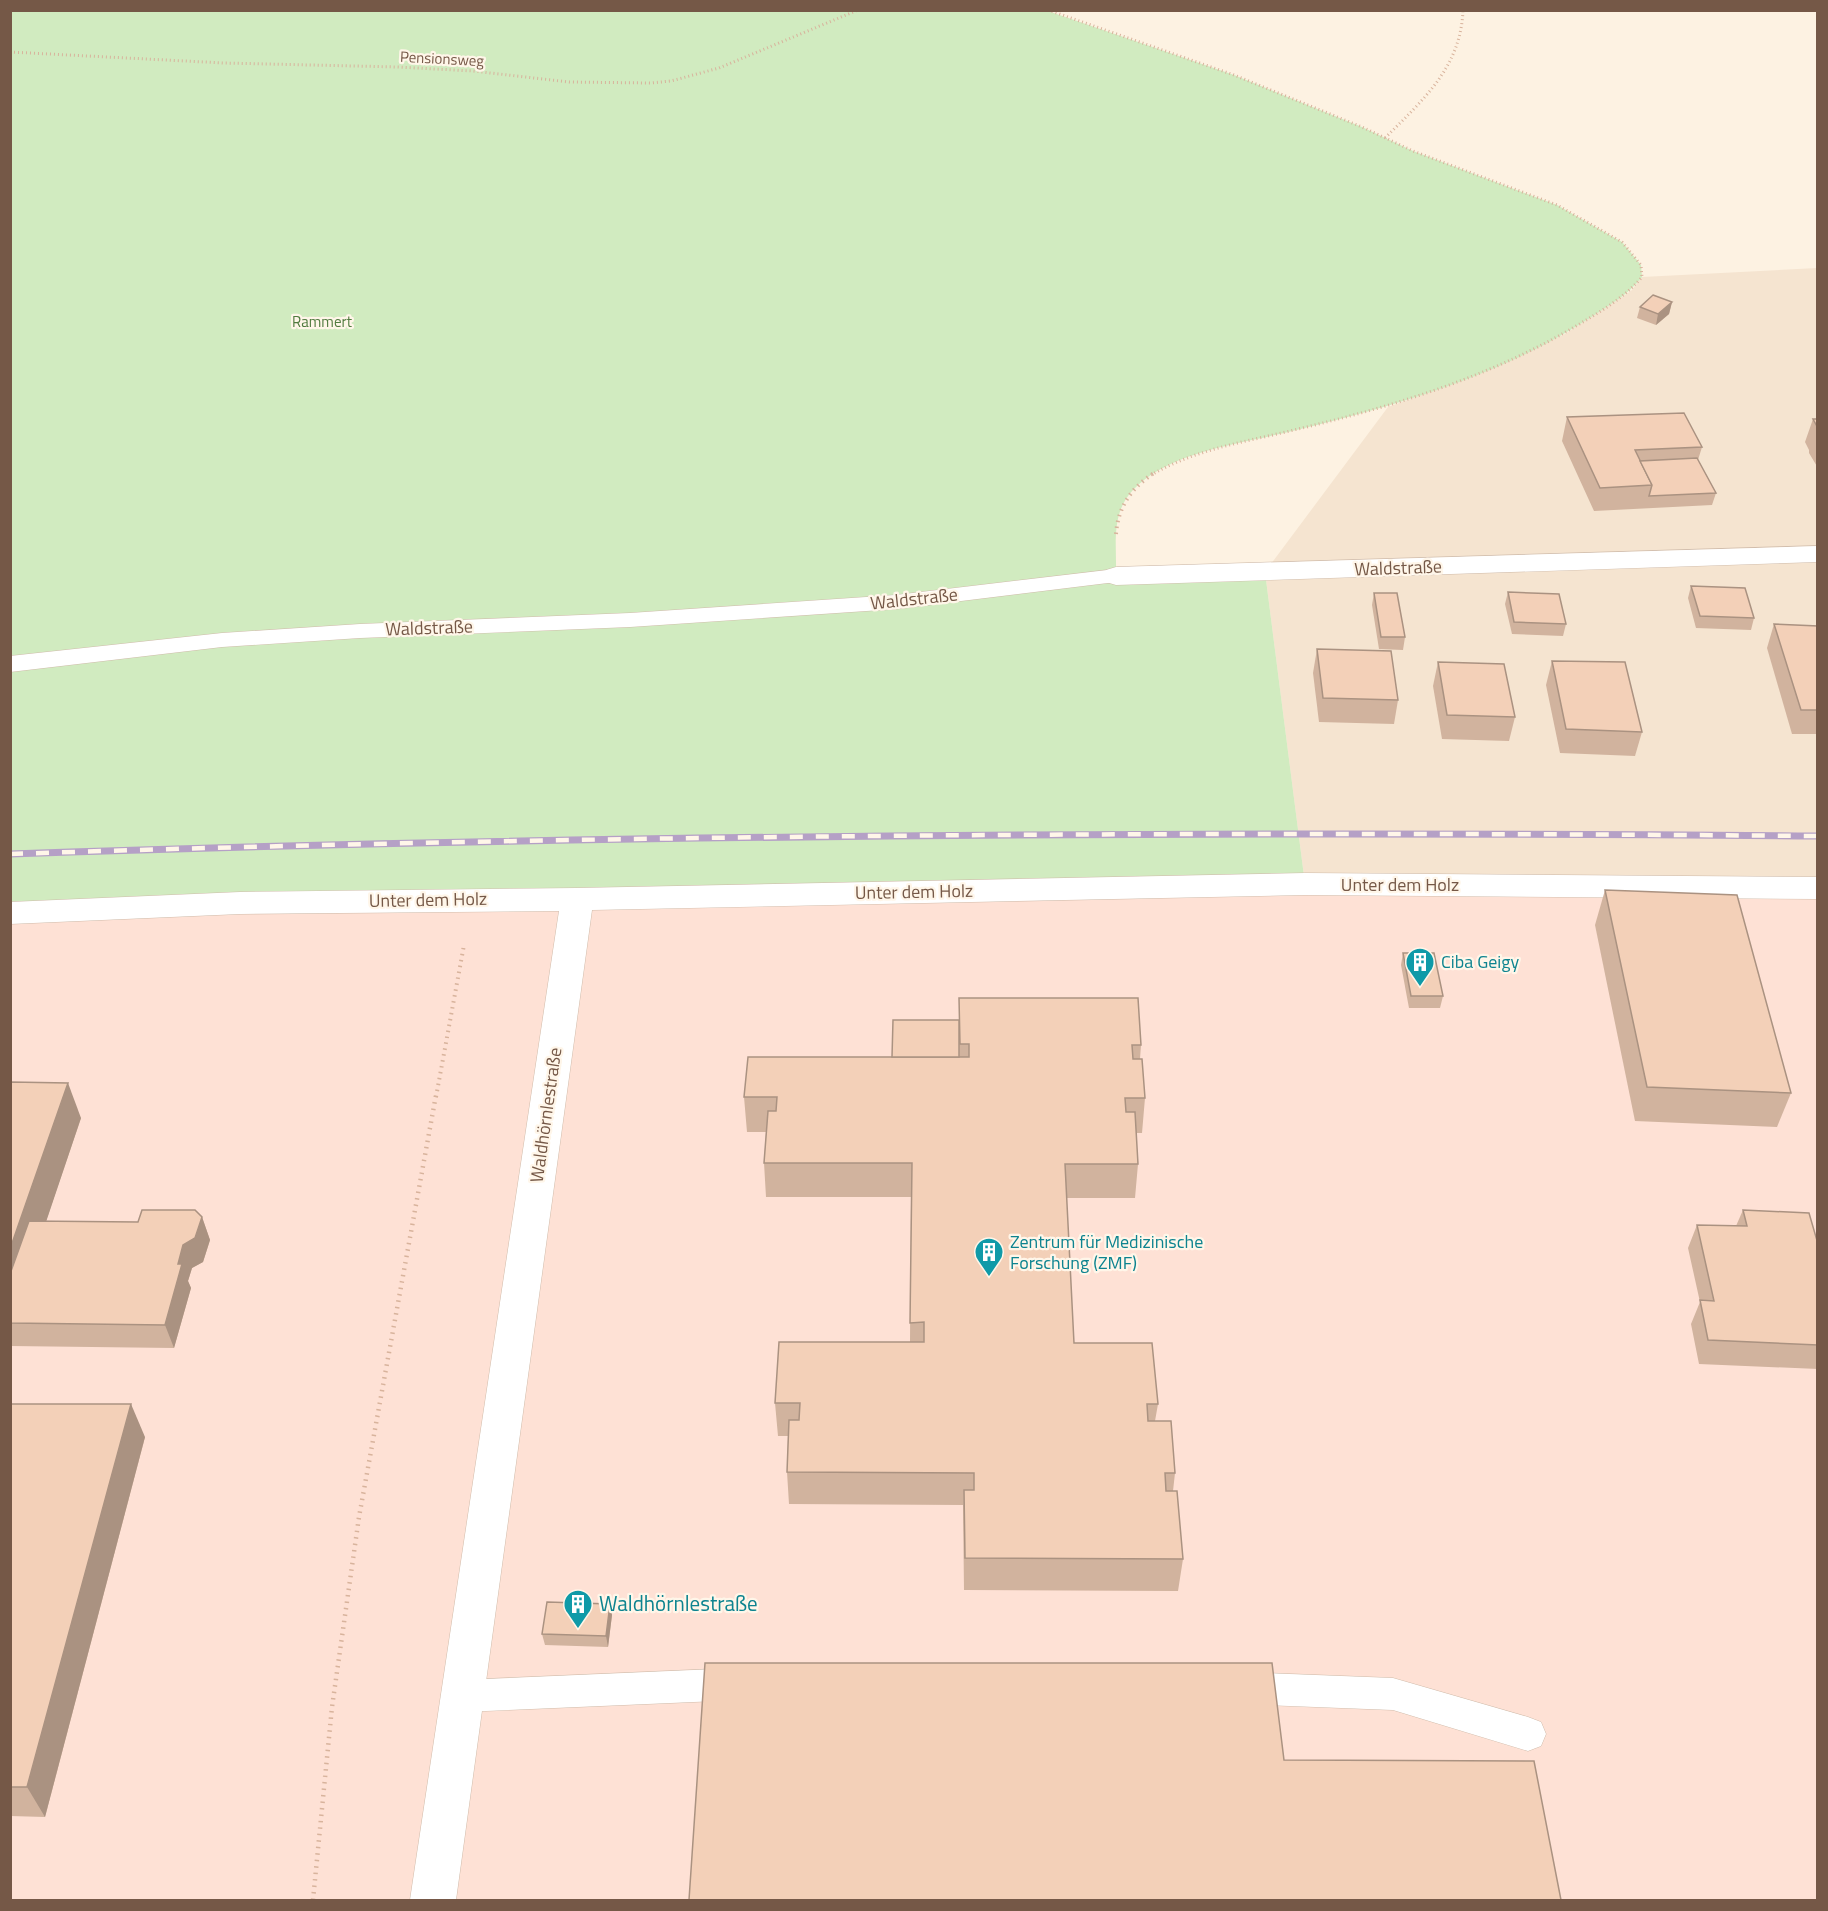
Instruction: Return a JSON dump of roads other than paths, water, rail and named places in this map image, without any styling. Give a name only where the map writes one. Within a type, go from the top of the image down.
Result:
[{"type":"street","name":"Waldstraße","points":[[1116,576],[1818,554]]},
{"type":"street","name":"Unter dem Holz","points":[[10,913],[240,903],[577,899],[1305,884],[1818,888]]},
{"type":"street","name":"Waldhörnlestraße","points":[[433,1900],[577,899]]},
{"type":"lane","name":"Waldstraße","points":[[10,664],[257,638],[630,620],[896,602],[1116,576]]},
{"type":"lane","points":[[462,1696],[766,1682]]},
{"type":"lane","points":[[1203,1687],[1393,1694],[1528,1734]]},
{"type":"railway","points":[[10,854],[688,838],[1140,834],[1818,836]]},
{"type":"place","name":"Ciba Geigy","points":[[1420,988]]},
{"type":"place","name":"Zentrum für Medizinische Forschung (ZMF)","points":[[989,1278]]},
{"type":"place","name":"Waldhörnlestraße","points":[[578,1630]]},
{"type":"park label","name":"Rammert","points":[[322,322]]}]
